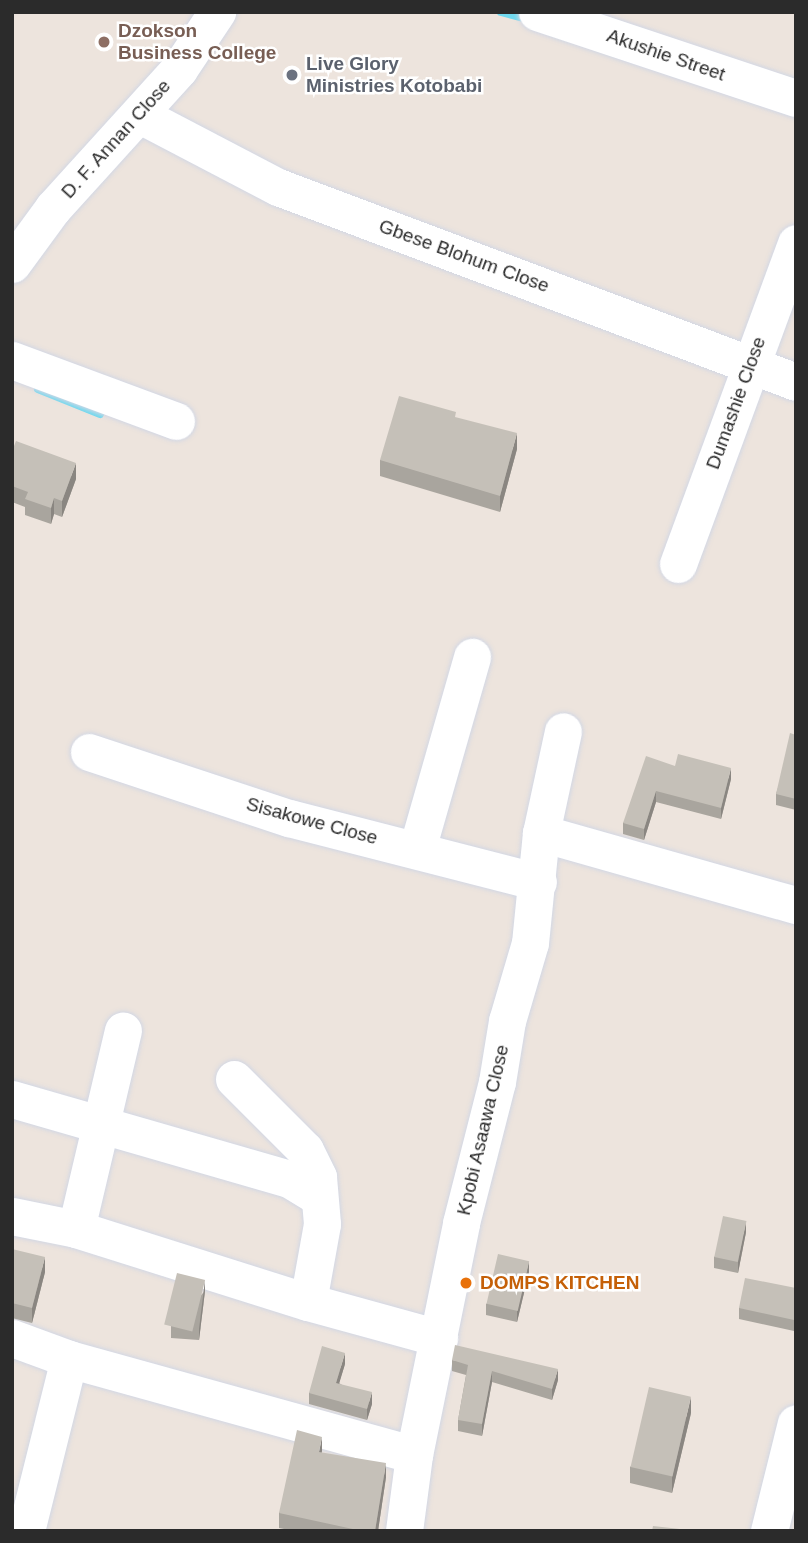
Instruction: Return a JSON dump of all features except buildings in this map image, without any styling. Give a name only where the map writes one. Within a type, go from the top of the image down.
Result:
[{"type":"street","name":"D. F. Annan Close","points":[[12,264],[53,208],[179,69],[217,12]]},
{"type":"street","name":"Akushie Street","points":[[537,12],[794,94]]},
{"type":"street","name":"Gbese Blohum Close","points":[[140,115],[278,187],[796,382]]},
{"type":"street","name":"Dumashie Close","points":[[678,564],[749,363],[796,243]]},
{"type":"street","points":[[12,360],[176,421]]},
{"type":"street","points":[[417,849],[472,657]]},
{"type":"street","name":"Kpobi Asaawa Close","points":[[404,1531],[414,1455],[439,1338],[507,1021],[530,943],[541,833],[563,731]]},
{"type":"street","name":"Sisakowe Close","points":[[89,752],[289,818],[538,882]]},
{"type":"street","points":[[541,833],[796,905]]},
{"type":"street","points":[[76,1229],[123,1030]]},
{"type":"street","points":[[234,1079],[305,1150],[318,1177],[322,1224],[307,1302]]},
{"type":"street","points":[[12,1099],[289,1179],[319,1197]]},
{"type":"street","points":[[12,1216],[76,1229],[307,1302],[439,1338]]},
{"type":"street","points":[[12,1338],[69,1359],[414,1455]]},
{"type":"street","points":[[26,1531],[69,1359]]},
{"type":"street","points":[[770,1531],[796,1423]]},
{"type":"waterway","points":[[501,12],[527,19]]},
{"type":"waterway","points":[[38,389],[100,414]]},
{"type":"place","name":"Dzokson Business College","points":[[104,42]]},
{"type":"place","name":"Live Glory Ministries Kotobabi","points":[[292,75]]},
{"type":"place","name":"DOMPS KITCHEN","points":[[466,1283]]}]
